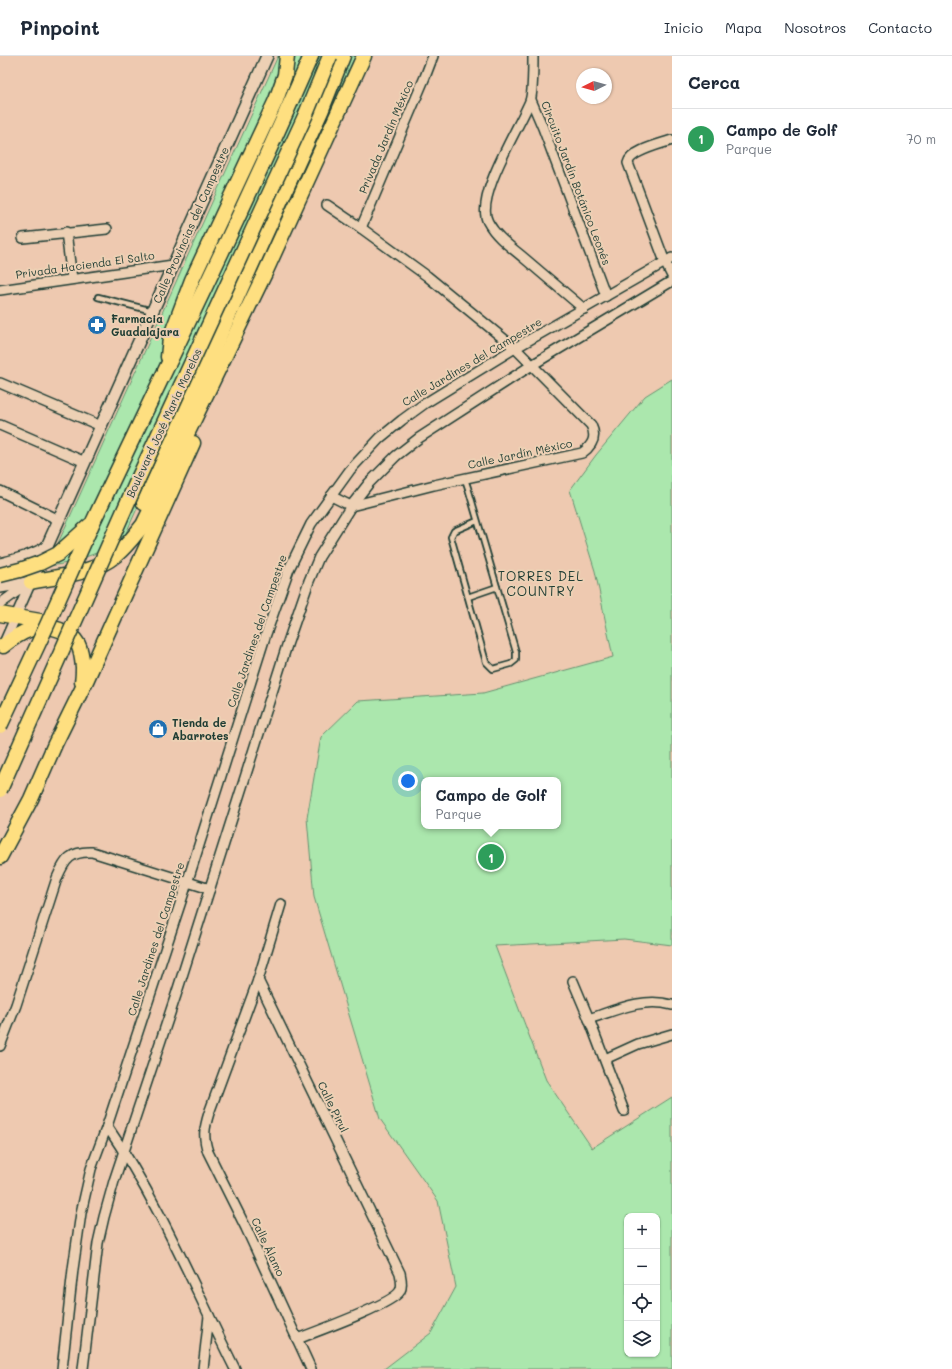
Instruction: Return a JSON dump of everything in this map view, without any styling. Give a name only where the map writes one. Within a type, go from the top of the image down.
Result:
[{"type":"main road","points":[[167,364],[170,338],[179,311],[195,272],[276,100],[285,75],[287,56]]},
{"type":"main road","name":"Boulevard José María Morelos","points":[[0,726],[93,522],[167,364],[190,320],[280,127],[311,56]]},
{"type":"main road","name":"Boulevard José María Morelos","points":[[0,790],[138,479],[302,121],[330,56]]},
{"type":"main road","points":[[125,547],[167,450],[322,110],[343,56]]},
{"type":"main road","points":[[31,582],[64,576],[97,567],[115,556],[125,547],[143,525],[265,273],[364,56]]},
{"type":"main road","points":[[0,857],[30,799],[54,744],[86,681],[249,321],[265,273]]},
{"type":"main road","points":[[0,575],[40,563],[58,554],[93,522]]},
{"type":"main road","points":[[0,614],[40,621],[68,633],[77,641],[81,649],[83,679],[77,698]]},
{"type":"main road","points":[[1,648],[16,636],[33,629],[41,627],[56,628]]},
{"type":"main road","points":[[0,715],[15,694]]},
{"type":"street","name":"Calle Provincias del Campestre","points":[[31,582],[267,56]]},
{"type":"street","name":"Privada Jardín México","points":[[361,228],[426,77],[433,56]]},
{"type":"street","points":[[531,100],[533,56]]},
{"type":"street","name":"Circuito Jardín Botánico Leonés","points":[[531,100],[543,128],[606,296]]},
{"type":"street","name":"Circuito Jardín Botánico Leonés","points":[[531,100],[514,132],[489,191],[484,212],[487,220],[500,237],[584,309]]},
{"type":"street","points":[[672,140],[634,154],[628,159],[628,163],[668,260],[672,276]]},
{"type":"street","name":"Calle Jardín México","points":[[327,205],[427,276],[515,348],[591,425],[594,435],[594,440],[591,445],[582,453],[351,506]]},
{"type":"street","points":[[23,238],[66,232],[107,229]]},
{"type":"street","points":[[66,232],[72,279]]},
{"type":"street","name":"Calle Jardines del Campestre","points":[[62,1369],[81,1213],[91,1169],[107,1126],[187,883],[266,634],[289,569],[312,524],[355,465],[380,438],[402,420],[424,404],[515,348],[668,260]]},
{"type":"street","name":"Privada Hacienda El Salto","points":[[0,290],[173,265]]},
{"type":"street","points":[[83,1369],[98,1243],[110,1195],[210,889],[286,649],[309,581],[319,557],[351,506],[369,483],[396,456],[419,438],[532,365],[672,281]]},
{"type":"street","points":[[0,383],[101,426]]},
{"type":"street","points":[[0,424],[85,462]]},
{"type":"street","points":[[0,491],[58,520]]},
{"type":"street","points":[[331,496],[351,506]]},
{"type":"street","points":[[0,564],[29,556],[40,552],[47,547]]},
{"type":"street","points":[[0,588],[31,582]]},
{"type":"street","points":[[0,604],[31,582]]},
{"type":"street","points":[[1,648],[31,582]]},
{"type":"street","points":[[0,1046],[16,1006],[57,878],[64,864],[71,856],[84,851],[92,852],[210,889]]},
{"type":"street","points":[[258,980],[281,904]]},
{"type":"street","name":"Calle Álamo","points":[[258,980],[209,1113],[204,1135],[208,1152],[246,1228],[311,1369]]},
{"type":"street","name":"Calle Pirul","points":[[258,980],[383,1237],[400,1273],[401,1281],[400,1291],[387,1301],[372,1309],[297,1339]]},
{"type":"street","points":[[573,981],[589,1018],[624,1111]]},
{"type":"street","points":[[589,1018],[637,1004],[661,1002],[672,1005]]},
{"type":"street","points":[[605,1059],[638,1044],[672,1034]]},
{"type":"street","points":[[107,1126],[124,1151],[157,1208],[235,1369]]},
{"type":"street","points":[[203,1369],[209,1316]]},
{"type":"lane","points":[[98,297],[153,311]]},
{"type":"lane","points":[[465,479],[516,652],[516,660],[510,664],[493,669],[488,666],[451,537],[454,530],[477,521]]},
{"type":"lane","points":[[468,597],[497,587]]},
{"type":"green space","points":[[278,56],[355,56],[186,422],[211,344],[122,542],[97,553],[65,563],[50,565],[50,561]]},
{"type":"green space","points":[[672,379],[672,945],[624,939],[495,946],[546,1080],[592,1148],[672,1097],[672,1369],[384,1369],[431,1333],[456,1287],[438,1201],[380,1119],[314,897],[307,818],[321,737],[358,701],[483,693],[613,657],[595,571],[570,490],[596,455],[645,396]]},
{"type":"place","name":"Farmacia Guadalajara","points":[[97,325]]},
{"type":"place","name":"Tienda de Abarrotes","points":[[158,729]]},
{"type":"place","name":"Campo de Golf","points":[[491,857]]},
{"type":"district","name":"TORRES DEL COUNTRY","points":[[541,584]]}]
